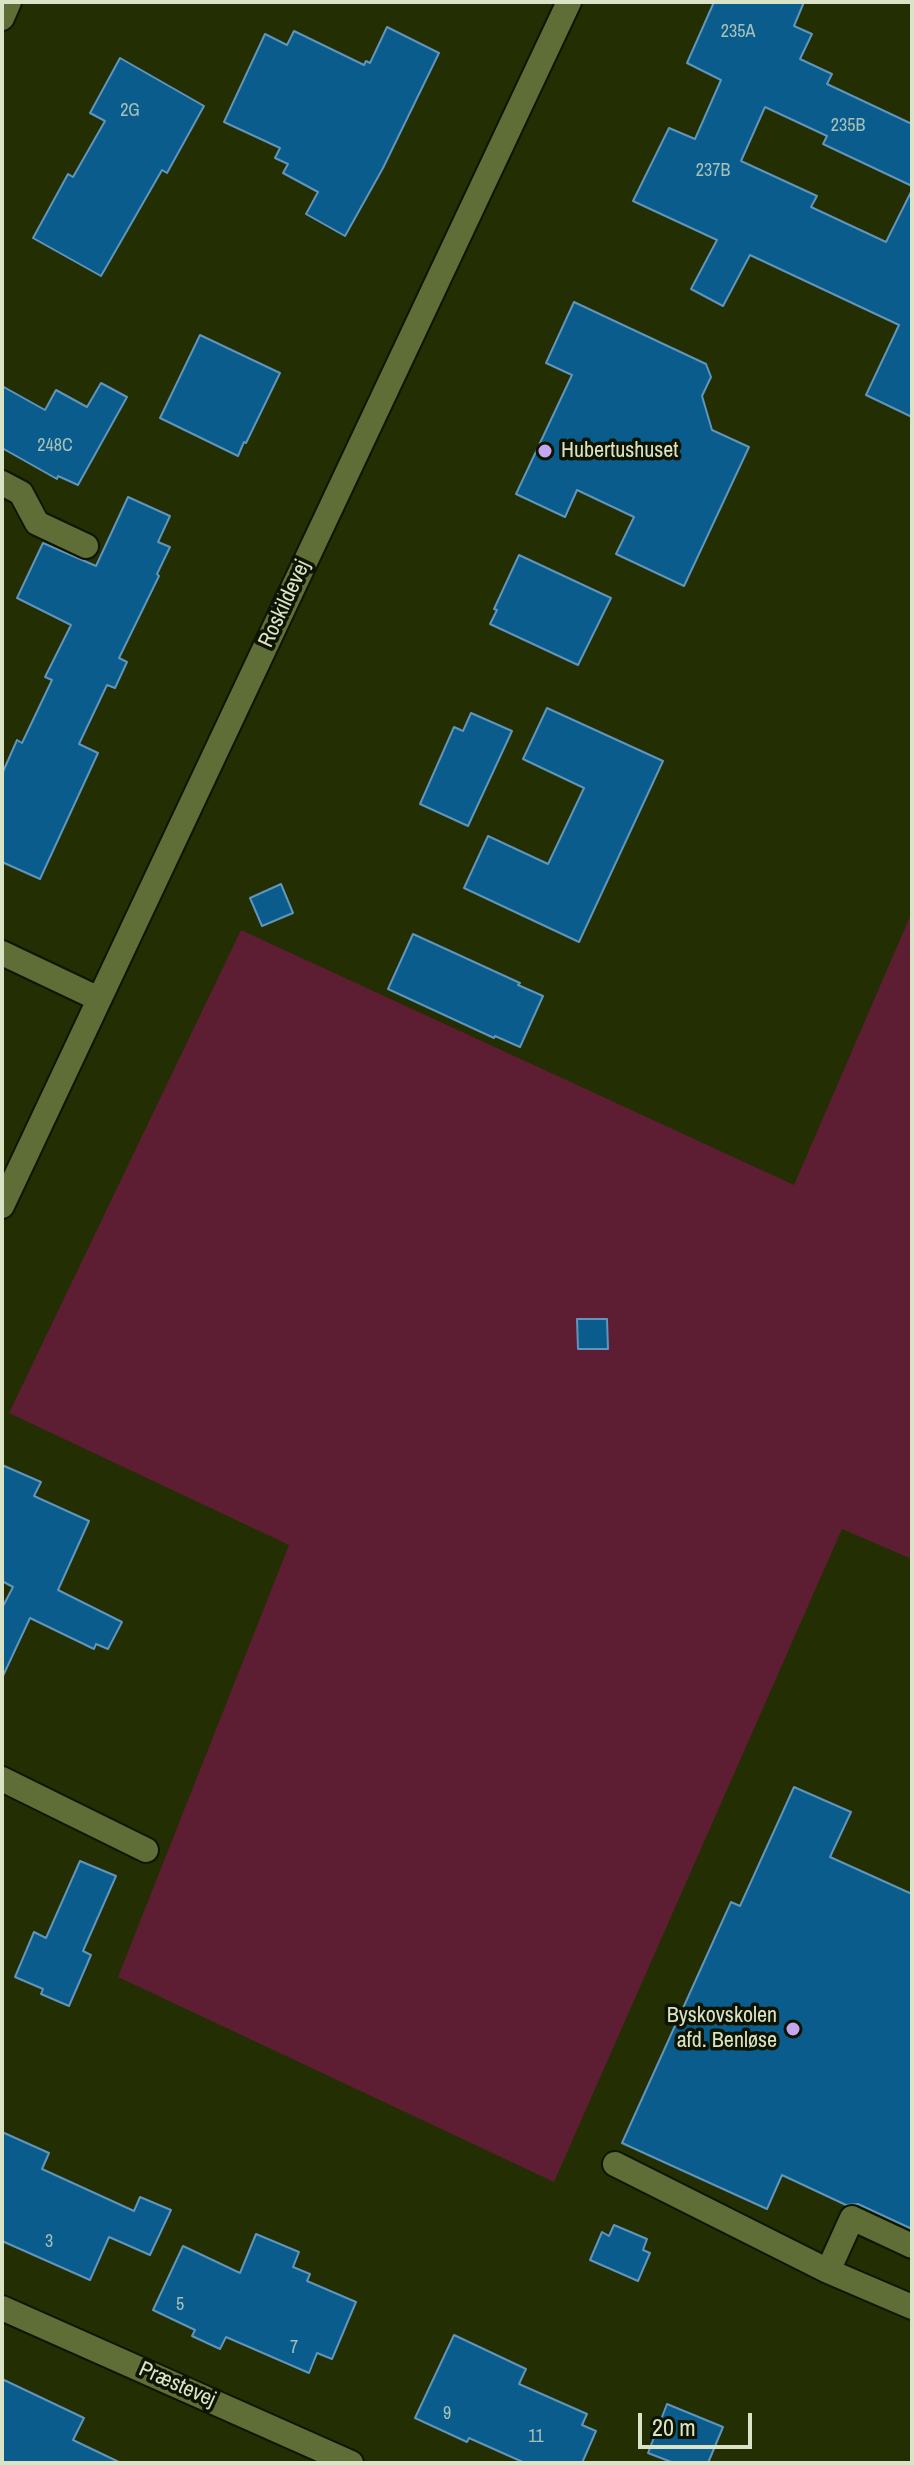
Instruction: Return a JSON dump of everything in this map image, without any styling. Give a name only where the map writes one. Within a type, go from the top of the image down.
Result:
[{"type":"street","points":[[2,18],[9,2]]},
{"type":"street","name":"Roskildevej","points":[[2,1206],[569,2]]},
{"type":"street","points":[[2,483],[21,493],[37,523],[86,546]]},
{"type":"street","points":[[2,953],[99,999]]},
{"type":"street","points":[[2,1779],[146,1850]]},
{"type":"street","points":[[615,2164],[828,2271],[912,2307]]},
{"type":"street","points":[[828,2271],[852,2218],[912,2246]]},
{"type":"street","name":"Præstevej","points":[[2,2308],[351,2463]]},
{"type":"shaded area","points":[[912,912],[912,1559],[842,1529],[554,2182],[118,1977],[289,1545],[9,1413],[241,930],[794,1185]]},
{"type":"building","points":[[714,2],[804,2],[794,26],[812,34],[800,59],[832,74],[827,84],[912,124],[912,186],[823,144],[827,136],[765,107],[741,161],[817,196],[811,207],[886,242],[912,190],[912,417],[866,395],[899,325],[750,255],[723,306],[691,289],[717,240],[633,201],[669,128],[695,139],[721,80],[687,63]]},
{"type":"building","points":[[387,27],[439,53],[383,168],[345,236],[306,214],[318,192],[283,173],[288,164],[275,158],[280,148],[224,122],[265,34],[287,45],[294,31],[364,65],[366,61],[370,63]]},
{"type":"building","points":[[120,58],[204,106],[167,173],[162,170],[101,276],[33,238],[68,174],[73,177],[105,121],[90,113]]},
{"type":"building","points":[[574,302],[706,364],[711,377],[702,396],[712,430],[749,447],[684,586],[616,554],[634,517],[577,490],[565,517],[516,494],[572,375],[546,363]]},
{"type":"building","points":[[200,335],[280,373],[238,456],[160,418]]},
{"type":"building","points":[[101,383],[127,397],[78,485],[58,476],[57,479],[2,448],[2,386],[45,410],[56,390],[87,407]]},
{"type":"building","points":[[128,497],[170,516],[158,542],[170,547],[119,658],[127,662],[115,688],[107,685],[79,744],[98,753],[40,879],[2,862],[2,774],[17,740],[22,743],[52,680],[45,677],[71,625],[17,598],[43,543],[96,566]]},
{"type":"building","points":[[519,555],[611,598],[578,665],[490,624]]},
{"type":"building","points":[[547,708],[663,761],[579,942],[464,888],[488,836],[548,864],[584,788],[523,759]]},
{"type":"building","points":[[471,713],[512,731],[468,826],[420,804],[454,727],[463,731]]},
{"type":"building","points":[[281,884],[293,913],[262,926],[250,898]]},
{"type":"building","points":[[413,934],[543,996],[520,1047],[388,989]]},
{"type":"building","points":[[577,1319],[607,1319],[608,1349],[578,1349]]},
{"type":"building","points":[[2,1465],[41,1482],[34,1496],[89,1521],[58,1590],[122,1622],[108,1649],[96,1644],[94,1649],[30,1618],[2,1678],[2,1608],[13,1587],[2,1581]]},
{"type":"building","name":"Byskovskolen afd. Benløse","points":[[794,1787],[851,1812],[830,1857],[912,1894],[912,2229],[858,2204],[846,2205],[782,2175],[767,2209],[622,2143],[731,1902],[740,1906]]},
{"type":"building","points":[[80,1861],[116,1876],[83,1951],[91,1955],[69,2006],[41,1994],[43,1989],[15,1977],[34,1932],[46,1938]]},
{"type":"building","points":[[2,2132],[49,2153],[42,2169],[134,2211],[140,2197],[171,2210],[150,2255],[109,2237],[90,2280],[2,2241]]},
{"type":"building","points":[[614,2225],[647,2239],[643,2250],[650,2253],[638,2281],[590,2260],[602,2232],[609,2236]]},
{"type":"building","points":[[256,2234],[299,2252],[293,2267],[310,2274],[307,2281],[356,2302],[332,2359],[317,2353],[309,2373],[226,2337],[220,2349],[192,2336],[195,2330],[153,2310],[183,2246],[240,2273]]},
{"type":"building","points":[[454,2335],[526,2369],[519,2384],[587,2414],[582,2425],[596,2431],[582,2463],[525,2463],[469,2438],[467,2442],[415,2418]]},
{"type":"building","points":[[2,2379],[84,2418],[73,2440],[121,2463],[2,2463]]},
{"type":"building","points":[[667,2404],[723,2427],[708,2463],[674,2463],[648,2453]]},
{"type":"place","name":"Hubertushuset","points":[[545,451]]},
{"type":"place","name":"Byskovskolen afd. Benløse","points":[[793,2029]]}]
